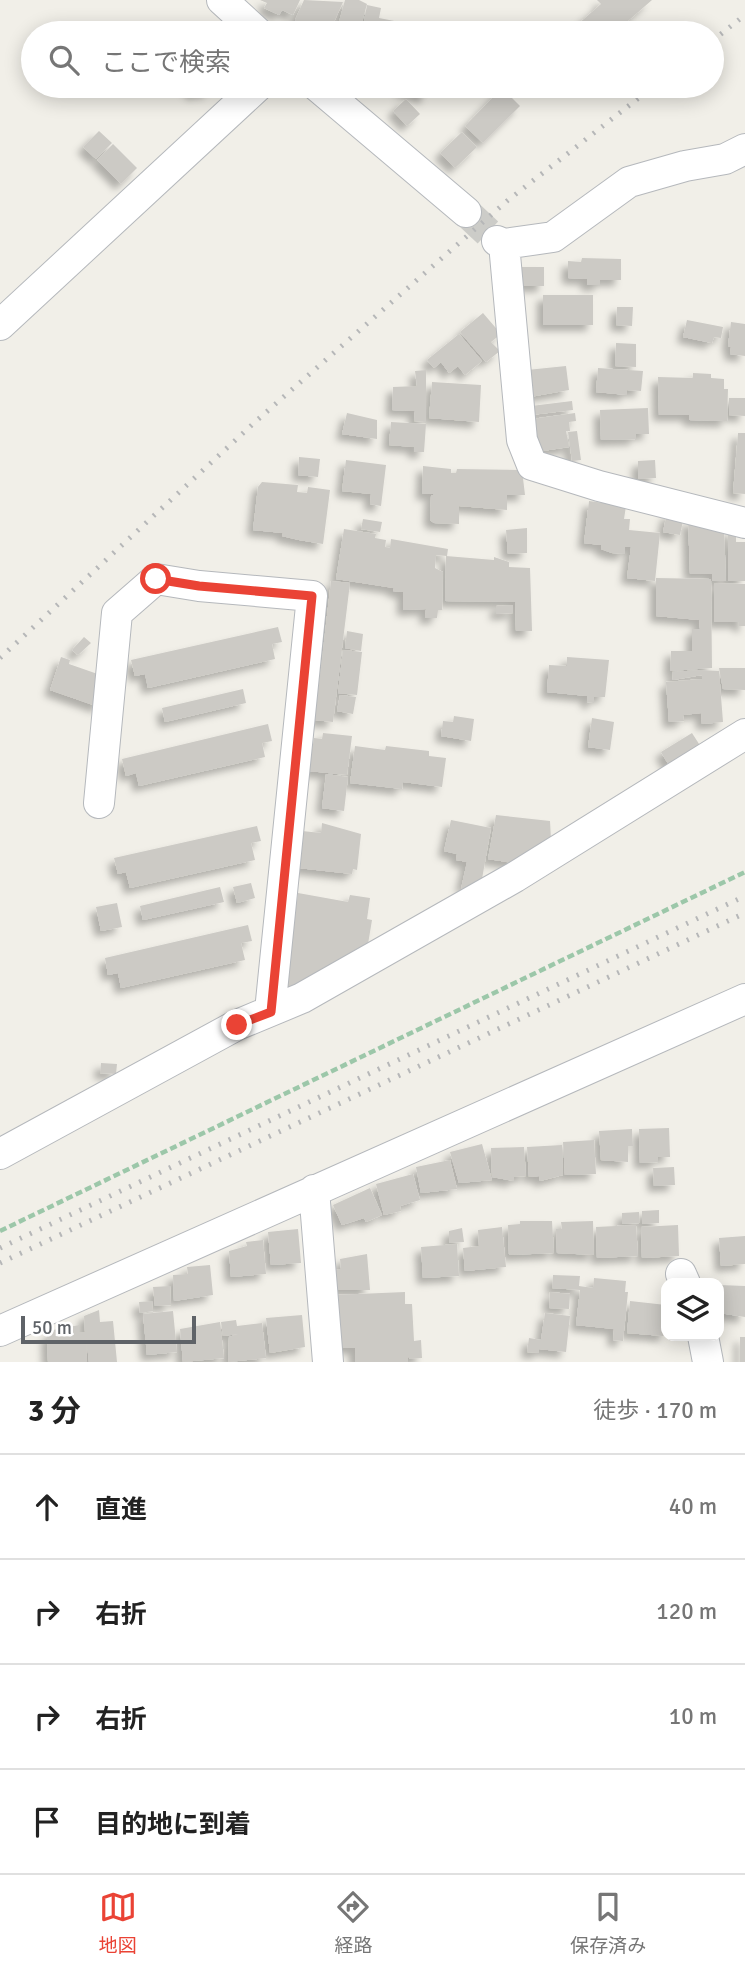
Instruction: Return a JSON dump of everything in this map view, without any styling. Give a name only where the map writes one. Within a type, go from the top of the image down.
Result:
[{"type":"street","points":[[222,0],[245,21]]},
{"type":"street","points":[[0,325],[245,98]]},
{"type":"street","points":[[331,98],[466,212]]},
{"type":"street","points":[[745,149],[725,159],[685,166],[629,182],[553,237],[500,242],[522,440],[533,465],[599,486],[745,523]]},
{"type":"street","points":[[99,803],[117,613],[156,579],[199,586],[312,596],[271,1012]]},
{"type":"street","points":[[0,1154],[237,1025],[302,998],[515,877],[745,734]]},
{"type":"street","points":[[0,1331],[745,999]]},
{"type":"street","points":[[314,1190],[328,1362]]},
{"type":"street","points":[[704,1341],[708,1362]]},
{"type":"path","points":[[0,1231],[745,872]]},
{"type":"building","points":[[260,0],[300,0],[293,15],[282,10],[279,15],[264,8],[267,3]]},
{"type":"building","points":[[304,0],[343,2],[334,21],[295,20]]},
{"type":"building","points":[[345,0],[359,0],[367,4],[362,21],[339,21]]},
{"type":"building","points":[[597,0],[652,0],[628,21],[582,21],[601,4]]},
{"type":"building","points":[[367,5],[381,8],[379,18],[394,21],[364,21]]},
{"type":"building","points":[[492,98],[512,98],[520,106],[483,143],[465,126]]},
{"type":"building","points":[[406,99],[420,114],[407,126],[393,111]]},
{"type":"building","points":[[99,131],[112,143],[96,159],[83,147]]},
{"type":"building","points":[[462,132],[477,147],[455,168],[440,153]]},
{"type":"building","points":[[113,144],[137,168],[121,184],[97,160]]},
{"type":"building","points":[[582,258],[621,259],[621,280],[600,280],[600,285],[587,285],[587,279],[568,278],[568,261],[581,262]]},
{"type":"building","points":[[522,267],[544,267],[544,286],[522,286]]},
{"type":"building","points":[[543,295],[593,295],[593,325],[543,325]]},
{"type":"building","points":[[617,307],[633,307],[632,326],[616,325]]},
{"type":"building","points":[[483,313],[501,334],[491,342],[500,351],[486,362],[460,332]]},
{"type":"building","points":[[687,320],[723,327],[721,338],[714,337],[712,343],[683,337]]},
{"type":"building","points":[[731,322],[745,324],[745,356],[730,354],[731,347],[728,346]]},
{"type":"building","points":[[459,334],[482,361],[465,375],[458,366],[449,373],[441,362],[434,368],[427,360]]},
{"type":"building","points":[[616,343],[636,344],[636,367],[615,366]]},
{"type":"building","points":[[566,366],[569,390],[530,397],[527,370]]},
{"type":"building","points":[[598,368],[643,371],[641,391],[627,390],[627,395],[596,392]]},
{"type":"building","points":[[426,370],[426,422],[414,421],[415,411],[392,410],[393,387],[417,386],[415,371]]},
{"type":"building","points":[[693,373],[711,374],[711,378],[724,379],[724,389],[728,389],[727,421],[689,420],[689,415],[659,415],[658,377],[693,378]]},
{"type":"building","points":[[432,382],[481,385],[479,422],[429,418]]},
{"type":"building","points":[[729,398],[745,398],[745,416],[729,415]]},
{"type":"building","points":[[572,401],[573,410],[531,415],[531,406]]},
{"type":"building","points":[[648,408],[649,434],[636,434],[636,439],[601,440],[600,410]]},
{"type":"building","points":[[347,413],[377,420],[377,439],[342,434]]},
{"type":"building","points":[[575,413],[576,421],[569,422],[570,431],[566,431],[569,447],[536,452],[532,419]]},
{"type":"building","points":[[391,422],[426,424],[424,452],[414,452],[414,447],[389,445]]},
{"type":"building","points":[[577,431],[581,460],[572,461],[568,432]]},
{"type":"building","points":[[738,433],[745,433],[745,494],[733,493]]},
{"type":"building","points":[[299,457],[320,459],[318,477],[298,475]]},
{"type":"building","points":[[346,460],[386,465],[381,506],[370,504],[371,494],[342,491]]},
{"type":"building","points":[[655,460],[656,478],[638,479],[638,461]]},
{"type":"building","points":[[423,466],[451,469],[451,473],[456,473],[457,469],[522,470],[525,495],[507,495],[507,510],[459,506],[459,524],[434,523],[430,520],[431,496],[435,494],[422,494]]},
{"type":"building","points":[[262,482],[298,485],[297,492],[307,493],[308,487],[330,490],[323,544],[282,536],[283,533],[253,530],[258,487]]},
{"type":"building","points":[[589,501],[626,506],[624,519],[630,519],[629,530],[660,533],[655,581],[627,578],[631,547],[625,547],[625,554],[612,553],[601,549],[601,545],[584,543]]},
{"type":"building","points":[[667,513],[684,516],[680,535],[663,532]]},
{"type":"building","points":[[363,519],[382,522],[380,532],[361,529]]},
{"type":"building","points":[[688,519],[724,529],[726,581],[712,581],[712,574],[690,574]]},
{"type":"building","points":[[527,528],[527,553],[508,554],[506,530]]},
{"type":"building","points":[[344,529],[376,534],[375,538],[386,540],[385,547],[390,548],[391,539],[448,549],[447,556],[436,555],[435,568],[443,572],[442,610],[438,610],[437,618],[425,618],[426,609],[403,610],[403,592],[393,591],[394,588],[336,579]]},
{"type":"building","points":[[728,529],[736,531],[736,542],[745,542],[745,581],[728,581]]},
{"type":"building","points":[[446,556],[494,560],[494,557],[509,562],[509,567],[530,568],[532,631],[516,631],[515,602],[445,601]]},
{"type":"building","points":[[656,578],[711,579],[712,668],[670,671],[671,651],[692,651],[692,629],[700,629],[699,620],[656,616]]},
{"type":"building","points":[[331,581],[350,583],[333,722],[315,720]]},
{"type":"building","points":[[714,583],[745,584],[745,626],[739,626],[739,622],[714,622]]},
{"type":"building","points":[[513,605],[513,613],[496,614],[496,606]]},
{"type":"building","points":[[278,627],[282,642],[272,644],[275,659],[148,688],[145,674],[135,676],[131,660]]},
{"type":"building","points":[[347,631],[363,634],[361,651],[345,648]]},
{"type":"building","points":[[84,637],[91,643],[78,655],[72,650]]},
{"type":"building","points":[[343,650],[362,652],[357,695],[338,693]]},
{"type":"building","points":[[61,657],[70,660],[69,664],[109,678],[99,707],[50,690]]},
{"type":"building","points":[[567,657],[609,660],[605,697],[594,697],[594,703],[587,702],[587,696],[547,692],[549,665],[567,666]]},
{"type":"building","points":[[719,668],[745,668],[745,690],[723,689]]},
{"type":"building","points":[[719,671],[723,722],[702,724],[701,713],[683,715],[684,721],[669,722],[666,682],[702,679],[702,675],[673,680],[672,672]]},
{"type":"building","points":[[243,689],[246,703],[165,722],[162,708]]},
{"type":"building","points":[[340,695],[356,697],[353,714],[337,711]]},
{"type":"building","points":[[454,716],[474,719],[471,741],[441,736],[443,721],[453,722]]},
{"type":"building","points":[[592,718],[614,722],[610,750],[588,747]]},
{"type":"building","points":[[268,724],[272,741],[262,743],[265,757],[139,786],[136,773],[126,776],[122,759]]},
{"type":"building","points":[[323,733],[352,736],[347,775],[309,771],[314,738],[322,739]]},
{"type":"building","points":[[692,733],[701,747],[670,767],[661,752]]},
{"type":"building","points":[[355,746],[429,751],[429,756],[446,758],[442,787],[403,782],[402,789],[350,783]]},
{"type":"building","points":[[326,774],[348,777],[344,811],[322,808]]},
{"type":"building","points":[[496,815],[550,821],[551,840],[513,863],[488,859]]},
{"type":"building","points":[[451,820],[491,828],[482,879],[461,889],[467,862],[456,860],[457,854],[444,851]]},
{"type":"building","points":[[322,823],[361,834],[357,870],[353,869],[352,874],[298,868],[302,831],[321,833]]},
{"type":"building","points":[[257,826],[261,841],[251,843],[255,860],[130,888],[126,872],[118,874],[114,858]]},
{"type":"building","points":[[251,883],[255,898],[237,903],[233,887]]},
{"type":"building","points":[[220,887],[224,902],[143,920],[140,906]]},
{"type":"building","points":[[298,893],[348,902],[350,895],[370,898],[367,919],[372,920],[368,944],[287,992]]},
{"type":"building","points":[[117,903],[122,927],[101,931],[96,907]]},
{"type":"building","points":[[248,925],[252,941],[241,943],[245,960],[121,988],[118,973],[108,975],[105,958]]},
{"type":"building","points":[[101,1063],[117,1064],[116,1074],[100,1073]]},
{"type":"building","points":[[669,1128],[670,1157],[658,1157],[658,1162],[640,1163],[639,1129]]},
{"type":"building","points":[[632,1129],[633,1146],[628,1146],[628,1162],[601,1160],[599,1131]]},
{"type":"building","points":[[594,1140],[596,1174],[565,1175],[563,1142]]},
{"type":"building","points":[[482,1144],[492,1180],[459,1183],[450,1152]]},
{"type":"building","points":[[562,1145],[563,1175],[540,1181],[539,1176],[529,1177],[527,1147]]},
{"type":"building","points":[[524,1147],[526,1176],[514,1177],[514,1181],[492,1177],[491,1148]]},
{"type":"building","points":[[450,1160],[457,1189],[421,1193],[416,1167]]},
{"type":"building","points":[[674,1167],[675,1185],[654,1186],[653,1168]]},
{"type":"building","points":[[413,1174],[420,1200],[400,1206],[401,1211],[384,1215],[376,1184]]},
{"type":"building","points":[[370,1188],[382,1215],[366,1222],[364,1218],[342,1225],[333,1205]]},
{"type":"building","points":[[659,1210],[659,1223],[642,1224],[642,1211]]},
{"type":"building","points":[[639,1212],[640,1223],[622,1224],[622,1213]]},
{"type":"building","points":[[520,1221],[552,1221],[554,1253],[509,1255],[508,1225],[520,1224]]},
{"type":"building","points":[[593,1221],[594,1255],[557,1253],[556,1229],[562,1229],[561,1222]]},
{"type":"building","points":[[636,1225],[638,1256],[597,1258],[596,1227]]},
{"type":"building","points":[[678,1225],[679,1256],[642,1258],[641,1227]]},
{"type":"building","points":[[502,1227],[506,1267],[465,1271],[463,1248],[479,1246],[478,1230]]},
{"type":"building","points":[[462,1228],[464,1242],[449,1243],[449,1231]]},
{"type":"building","points":[[298,1229],[301,1263],[271,1265],[268,1232]]},
{"type":"building","points":[[745,1236],[745,1264],[721,1266],[719,1238]]},
{"type":"building","points":[[263,1240],[266,1274],[231,1277],[229,1251],[247,1246],[246,1242]]},
{"type":"building","points":[[457,1244],[459,1276],[423,1278],[421,1247]]},
{"type":"building","points":[[367,1254],[370,1290],[333,1290],[332,1270],[341,1269],[340,1259]]},
{"type":"building","points":[[210,1265],[213,1295],[174,1301],[173,1275],[188,1274],[187,1267]]},
{"type":"building","points":[[553,1275],[580,1276],[579,1286],[593,1288],[594,1278],[626,1281],[625,1292],[628,1292],[623,1341],[613,1340],[614,1329],[576,1325],[580,1290],[552,1288]]},
{"type":"building","points":[[724,1285],[745,1286],[745,1317],[724,1314]]},
{"type":"building","points":[[170,1286],[171,1305],[155,1306],[153,1287]]},
{"type":"building","points":[[405,1292],[405,1304],[412,1304],[414,1341],[421,1340],[422,1358],[410,1359],[408,1356],[408,1362],[355,1362],[355,1348],[338,1348],[335,1295]]},
{"type":"building","points":[[550,1292],[570,1294],[569,1309],[549,1308]]},
{"type":"building","points":[[152,1301],[153,1311],[140,1313],[139,1302]]},
{"type":"building","points":[[630,1301],[661,1304],[661,1336],[627,1333]]},
{"type":"building","points":[[99,1310],[100,1322],[113,1321],[117,1362],[89,1362],[86,1336],[87,1362],[48,1362],[47,1334],[53,1334],[53,1330],[79,1325],[79,1332],[85,1332],[84,1316]]},
{"type":"building","points":[[173,1311],[177,1352],[147,1355],[143,1314]]},
{"type":"building","points":[[545,1313],[570,1316],[566,1352],[539,1349],[539,1353],[527,1352],[529,1338],[541,1340]]},
{"type":"building","points":[[302,1315],[305,1347],[270,1353],[266,1318]]},
{"type":"building","points":[[236,1320],[237,1326],[262,1323],[266,1358],[228,1362],[229,1337],[238,1334],[223,1336],[221,1322]]},
{"type":"building","points":[[220,1322],[224,1358],[183,1362],[180,1329]]},
{"type":"building","points":[[740,1337],[745,1337],[745,1362],[740,1362]]},
{"type":"tunnel","points":[[466,212],[497,241]]},
{"type":"railway","points":[[724,32],[745,15]]},
{"type":"railway","points":[[0,658],[255,422],[507,201],[639,98]]},
{"type":"railway","points":[[0,1248],[745,896]]},
{"type":"railway","points":[[0,1263],[745,913]]},
{"type":"route","points":[[156,579],[199,586],[312,596],[271,1012],[237,1025]]}]
